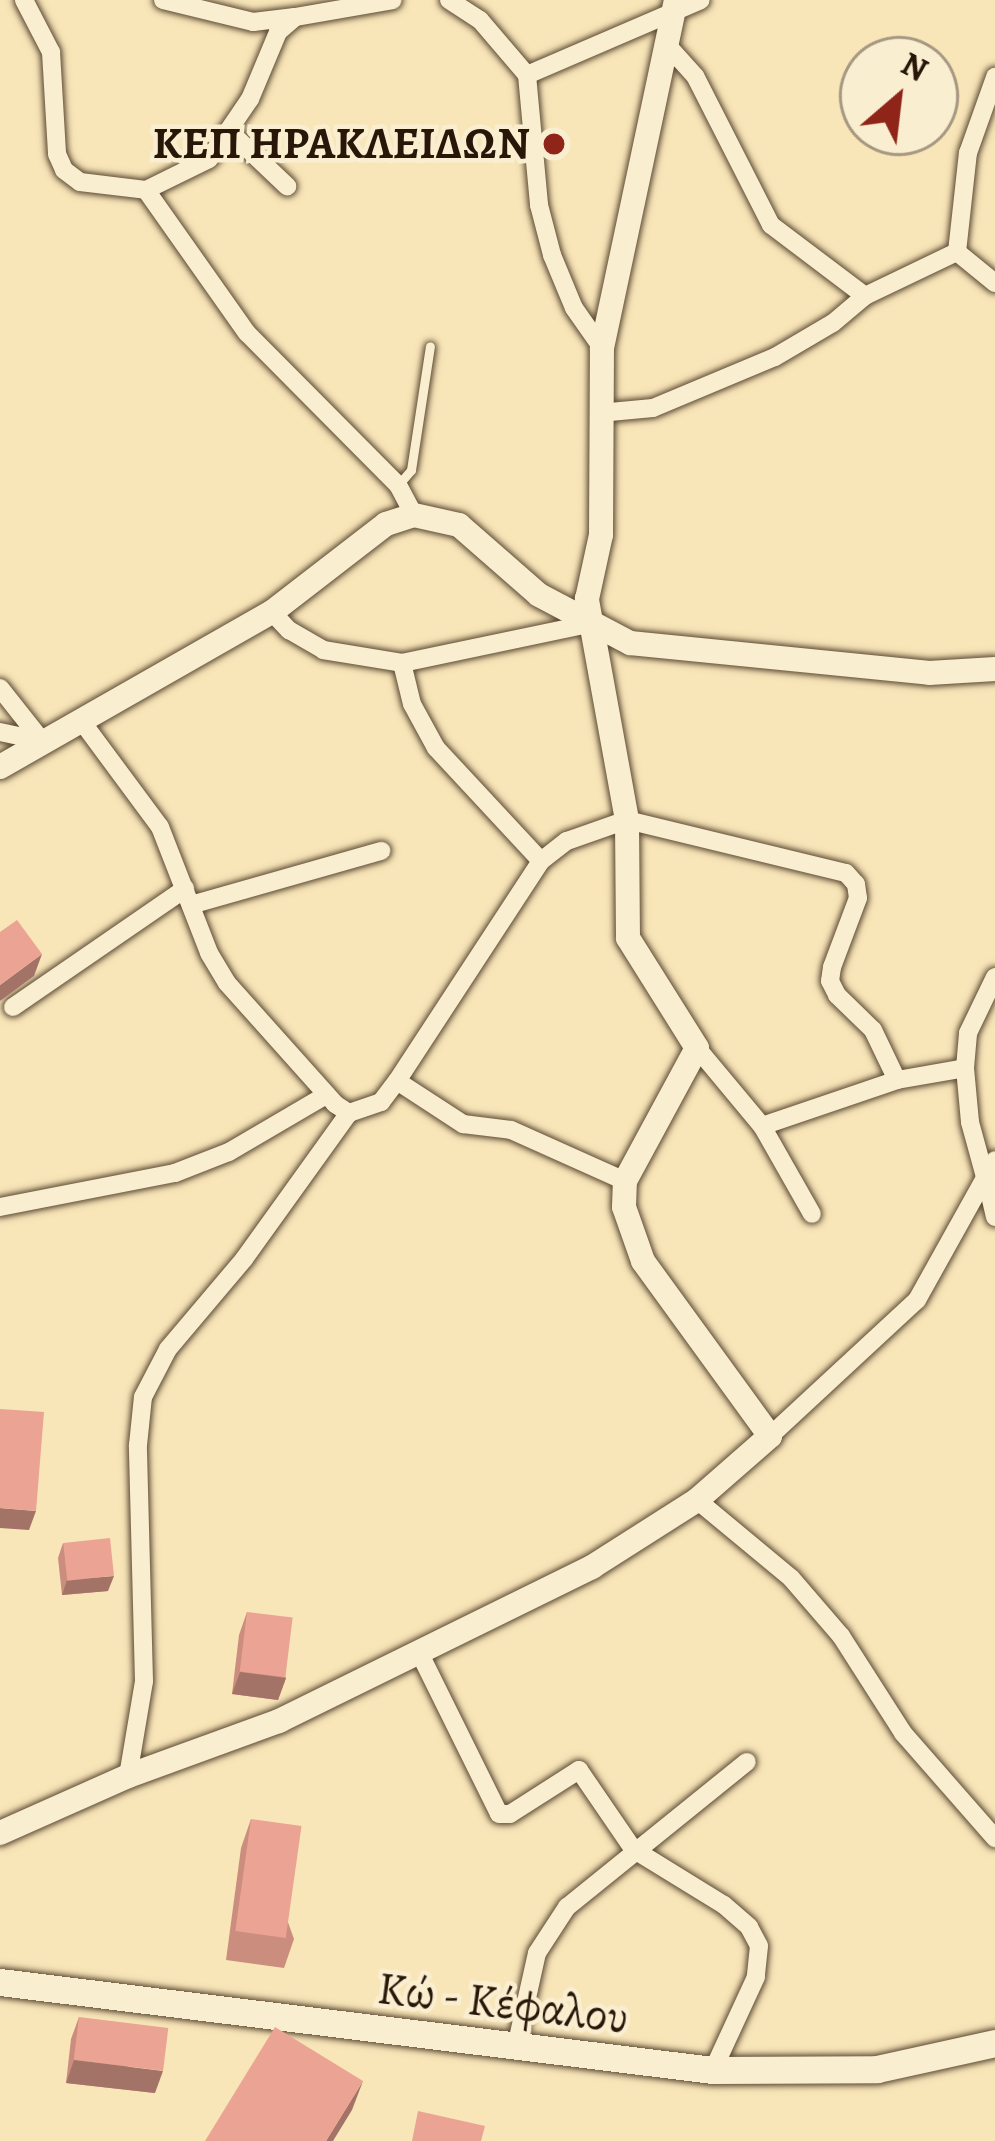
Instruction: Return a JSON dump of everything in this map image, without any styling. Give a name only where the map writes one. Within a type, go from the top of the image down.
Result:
[{"type":"main road","name":"Κώ - Κέφαλου","points":[[0,1982],[713,2070],[877,2069],[995,2043]]},
{"type":"street","points":[[24,0],[51,52],[57,154],[64,170],[80,182],[146,190],[209,159],[230,132],[278,32],[295,17]]},
{"type":"street","points":[[163,0],[253,22],[393,0]]},
{"type":"street","points":[[449,0],[480,20],[527,75],[539,205],[551,255],[574,308],[602,348]]},
{"type":"street","points":[[527,75],[676,6],[701,0]]},
{"type":"street","points":[[676,6],[602,348],[601,535],[587,599],[588,624],[627,820],[628,938],[697,1048],[762,1126],[812,1214]]},
{"type":"street","points":[[670,48],[695,76],[771,225],[866,296]]},
{"type":"street","points":[[957,252],[968,153],[995,77]]},
{"type":"street","points":[[230,132],[287,186]]},
{"type":"street","points":[[146,190],[247,332],[398,485],[414,515]]},
{"type":"street","points":[[599,413],[653,408],[775,357],[833,323],[866,296],[957,252]]},
{"type":"street","points":[[957,252],[995,284]]},
{"type":"street","points":[[0,767],[272,612],[386,524],[414,515],[459,525],[539,595],[630,643],[928,673],[995,669]]},
{"type":"street","points":[[272,612],[289,630],[323,650],[402,662],[588,624]]},
{"type":"street","points":[[402,662],[412,704],[436,748],[541,862]]},
{"type":"street","points":[[0,688],[42,741]]},
{"type":"street","points":[[80,718],[160,827],[227,983],[326,1094],[349,1113]]},
{"type":"street","points":[[0,732],[42,741]]},
{"type":"street","points":[[128,1777],[144,1681],[138,1445],[143,1397],[168,1349],[244,1259],[349,1113],[381,1102],[398,1081],[541,862],[567,841],[627,820],[846,873],[856,884],[858,898],[830,981],[873,1030],[897,1080]]},
{"type":"street","points":[[14,1007],[188,897],[381,851]]},
{"type":"street","points":[[995,977],[968,1033],[965,1068],[970,1122],[992,1174],[995,1217]]},
{"type":"street","points":[[697,1048],[625,1181],[624,1207],[643,1261],[770,1436]]},
{"type":"street","points":[[762,1126],[897,1080],[965,1068]]},
{"type":"street","points":[[398,1081],[463,1124],[511,1130],[625,1181]]},
{"type":"street","points":[[0,1207],[175,1173],[229,1153],[326,1094]]},
{"type":"street","points":[[0,1833],[128,1777],[278,1721],[421,1654],[592,1568],[697,1500],[917,1300],[992,1174]]},
{"type":"street","points":[[697,1500],[790,1578],[841,1636],[903,1732],[995,1838]]},
{"type":"street","points":[[421,1654],[499,1814],[510,1814],[579,1770],[633,1850],[724,1905],[749,1928],[759,1946],[756,1977],[713,2070]]},
{"type":"street","points":[[516,2047],[537,1953],[567,1907],[747,1762]]},
{"type":"lane","points":[[398,485],[411,470],[430,346]]},
{"type":"building","points":[[17,920],[42,954],[0,985],[0,932]]},
{"type":"building","points":[[0,1409],[44,1412],[36,1511],[0,1508]]},
{"type":"building","points":[[110,1538],[114,1576],[67,1581],[63,1543]]},
{"type":"building","points":[[247,1612],[293,1618],[285,1677],[240,1672]]},
{"type":"building","points":[[251,1819],[302,1826],[286,1938],[235,1931]]},
{"type":"building","points":[[79,2017],[168,2028],[163,2071],[74,2060]]},
{"type":"building","points":[[275,2027],[363,2081],[326,2141],[205,2141]]},
{"type":"building","points":[[418,2111],[485,2126],[481,2141],[412,2141]]},
{"type":"place","name":"ΚΕΠ ΗΡΑΚΛΕΙΔΩΝ","points":[[554,144]]}]
